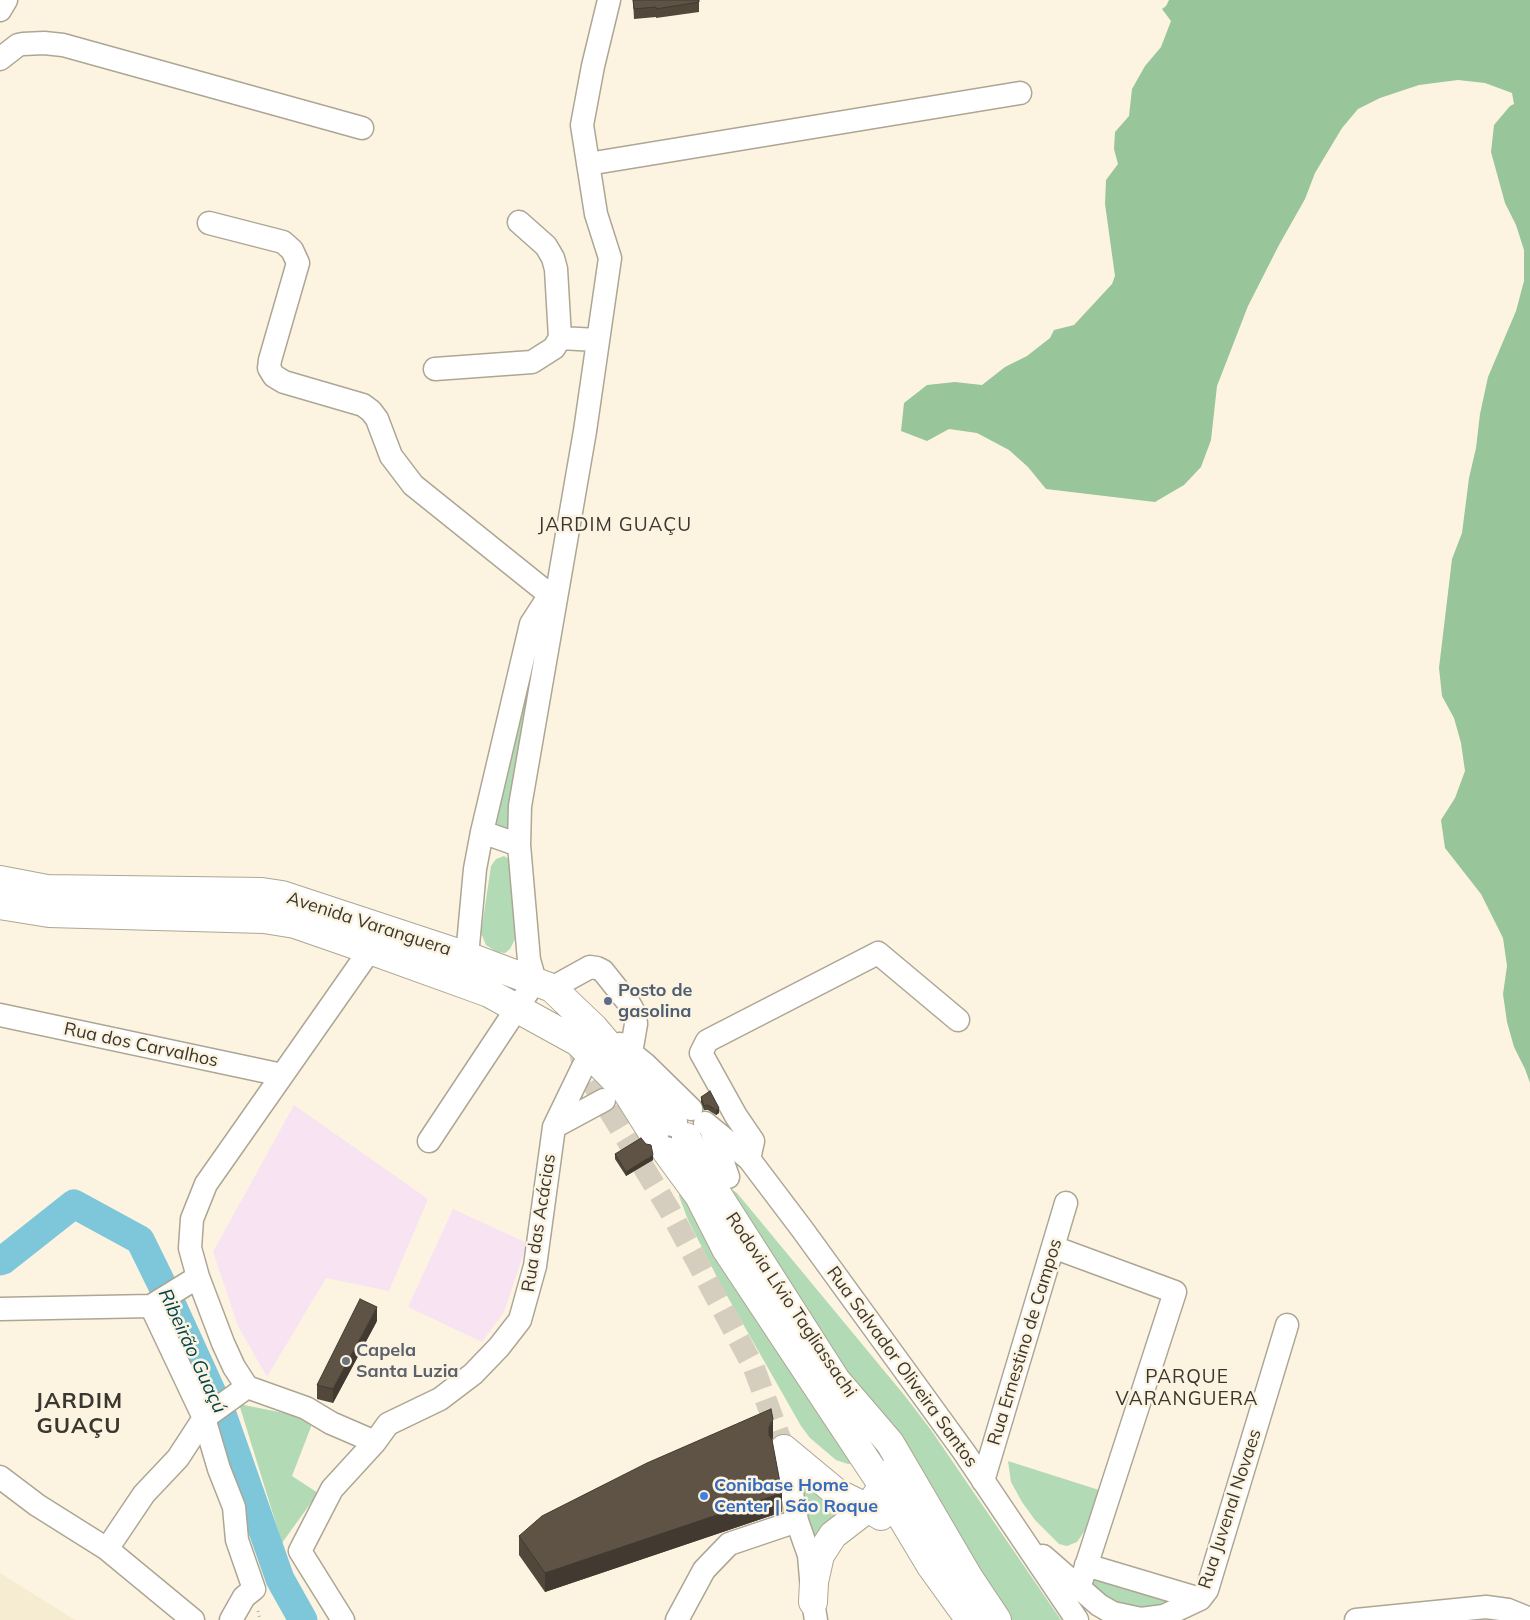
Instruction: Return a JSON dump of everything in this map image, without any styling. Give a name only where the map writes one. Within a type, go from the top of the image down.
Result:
[{"type":"highway","name":"Avenida Varanguera","points":[[0,880],[47,889],[262,892],[282,895],[467,956],[543,984],[594,1028],[684,1129]]},
{"type":"highway","name":"Avenida Varanguera","points":[[0,905],[49,913],[264,919],[294,924],[489,993],[578,1042],[627,1092],[684,1129]]},
{"type":"highway","name":"Rodovia Lívio Tagliassachi","points":[[684,1129],[721,1183],[836,1380],[890,1443],[969,1578],[997,1620]]},
{"type":"highway","name":"Rodovia Lívio Tagliassachi","points":[[684,1129],[699,1196],[726,1249],[884,1486],[931,1566],[970,1620]]},
{"type":"highway","points":[[814,1611],[814,1582],[820,1555],[833,1535],[868,1508],[891,1475],[894,1463],[890,1443]]},
{"type":"highway","points":[[784,1449],[837,1493],[868,1508],[912,1536]]},
{"type":"street","points":[[0,10],[6,0]]},
{"type":"street","points":[[543,984],[529,960],[519,845],[520,806],[554,592],[585,431],[610,258],[596,214],[582,125],[593,66],[609,0]]},
{"type":"street","points":[[0,59],[18,45],[44,43],[63,45],[362,128]]},
{"type":"street","points":[[588,164],[1020,93]]},
{"type":"street","points":[[434,369],[532,362],[554,348],[560,338],[556,269],[553,258],[546,246],[519,222]]},
{"type":"street","points":[[209,223],[283,242],[292,250],[298,263],[270,360],[269,368],[274,376],[284,382],[363,405],[371,411],[377,420],[391,456],[413,485],[554,592]]},
{"type":"street","points":[[560,338],[597,340]]},
{"type":"street","points":[[458,982],[467,956],[475,869],[482,832],[531,624],[554,592]]},
{"type":"street","points":[[482,832],[519,845]]},
{"type":"street","points":[[232,1620],[244,1597],[254,1589],[237,1540],[234,1507],[219,1469],[215,1410],[173,1293],[190,1248],[192,1219],[206,1184],[370,950]]},
{"type":"street","points":[[721,1183],[749,1159],[753,1141],[736,1116],[701,1053],[707,1041],[857,963],[878,954],[958,1020]]},
{"type":"street","points":[[429,1141],[517,1008],[543,984],[590,967],[603,971],[635,1014],[636,1024],[631,1053]]},
{"type":"street","name":"Rua dos Carvalhos","points":[[0,1015],[282,1075]]},
{"type":"street","name":"Rua Salvador Oliveira Santos","points":[[594,1028],[615,1040],[645,1064],[684,1129],[749,1159],[802,1229],[984,1481],[1077,1620]]},
{"type":"street","name":"Rua das Acácias","points":[[343,1620],[300,1551],[332,1489],[388,1424],[440,1399],[473,1374],[499,1347],[520,1320],[535,1266],[554,1127],[583,1067]]},
{"type":"street","points":[[554,1127],[604,1100]]},
{"type":"street","name":"Rua Ernestino de Campos","points":[[984,1481],[1066,1203]]},
{"type":"street","points":[[1053,1247],[1175,1292],[1079,1588]]},
{"type":"street","points":[[0,1309],[173,1293]]},
{"type":"street","points":[[173,1293],[222,1343],[247,1387],[306,1408],[331,1423],[374,1442]]},
{"type":"street","name":"Rua Juvenal Novaes","points":[[1017,1532],[1099,1605],[1113,1613],[1141,1619],[1164,1616],[1200,1599],[1207,1590],[1287,1325]]},
{"type":"street","points":[[107,1549],[144,1494],[178,1458],[215,1410],[247,1387]]},
{"type":"street","points":[[784,1449],[798,1521],[808,1555],[814,1611]]},
{"type":"street","points":[[0,1477],[37,1505],[107,1549],[193,1620]]},
{"type":"street","points":[[677,1620],[704,1570],[728,1544],[798,1521]]},
{"type":"street","points":[[1086,1565],[1200,1599]]},
{"type":"street","points":[[1356,1620],[1486,1607],[1508,1610],[1530,1619]]},
{"type":"shaded area","points":[[294,1105],[428,1199],[389,1291],[326,1278],[267,1377],[238,1326],[213,1252]]},
{"type":"shaded area","points":[[453,1209],[527,1243],[504,1312],[482,1342],[408,1307]]},
{"type":"shaded area","points":[[0,1573],[75,1620],[0,1620]]},
{"type":"green space","points":[[1169,0],[1530,0],[1530,1083],[1514,1047],[1507,1022],[1503,994],[1507,966],[1503,938],[1481,894],[1445,848],[1441,820],[1455,798],[1465,771],[1461,743],[1454,718],[1442,696],[1439,668],[1452,559],[1462,533],[1469,478],[1488,377],[1516,311],[1524,281],[1524,250],[1516,225],[1505,203],[1491,152],[1494,125],[1510,106],[1514,104],[1512,93],[1485,83],[1458,80],[1419,85],[1380,98],[1358,109],[1342,128],[1315,173],[1305,199],[1248,306],[1217,386],[1211,440],[1201,467],[1184,485],[1155,502],[1046,489],[1028,467],[1009,450],[977,433],[949,429],[927,441],[901,431],[904,403],[927,385],[955,382],[982,385],[1005,367],[1027,356],[1050,338],[1054,330],[1074,325],[1112,284],[1115,276],[1105,204],[1106,180],[1118,164],[1114,149],[1115,132],[1129,116],[1132,89],[1145,66],[1161,47],[1171,21],[1162,9]]},
{"type":"green space","points":[[539,627],[511,835],[490,829]]},
{"type":"green space","points":[[504,856],[510,860],[512,867],[515,939],[510,949],[505,953],[497,952],[486,945],[481,933],[491,866],[496,859]]},
{"type":"green space","points":[[730,1188],[737,1193],[905,1396],[931,1430],[1061,1620],[1009,1620],[727,1204],[726,1189]]},
{"type":"green space","points":[[680,1189],[857,1463],[848,1464],[836,1460],[810,1438],[801,1426],[722,1287],[688,1220],[679,1196]]},
{"type":"green space","points":[[239,1404],[314,1419],[292,1476],[318,1493],[282,1543]]},
{"type":"green space","points":[[1008,1461],[1099,1490],[1088,1526],[1077,1542],[1067,1546],[1059,1544],[1035,1520],[1011,1482]]},
{"type":"green space","points":[[797,1469],[849,1510],[813,1553]]},
{"type":"green space","points":[[1090,1570],[1189,1600],[1172,1609],[1122,1611],[1087,1582]]},
{"type":"building","points":[[633,0],[699,0],[699,2],[656,9],[656,7],[634,9]]},
{"type":"building","points":[[710,1091],[719,1108],[716,1110],[708,1105],[704,1106],[701,1097]]},
{"type":"building","points":[[641,1138],[646,1144],[651,1145],[653,1155],[626,1172],[615,1154]]},
{"type":"building","points":[[360,1299],[377,1307],[333,1389],[317,1385]]},
{"type":"building","name":"Conibase Home Center | São Roque","points":[[771,1409],[773,1419],[769,1427],[769,1435],[772,1440],[782,1493],[545,1573],[519,1536],[542,1516],[647,1463]]},
{"type":"waterway","name":"Ribeirão Guaçú","points":[[0,1261],[74,1204],[140,1240],[223,1417],[280,1579],[303,1620]]},
{"type":"tunnel","points":[[580,1051],[583,1067],[670,1211],[754,1368],[784,1449]]},
{"type":"place","name":"Posto de gasolina","points":[[608,1001]]},
{"type":"place","name":"Capela Santa Luzia","points":[[346,1361]]},
{"type":"place","name":"Conibase Home Center | São Roque","points":[[704,1496]]},
{"type":"district","name":"JARDIM GUAÇU","points":[[615,525]]},
{"type":"district","name":"PARQUE VARANGUERA","points":[[1187,1388]]},
{"type":"district","name":"JARDIM GUAÇU","points":[[79,1414]]}]
